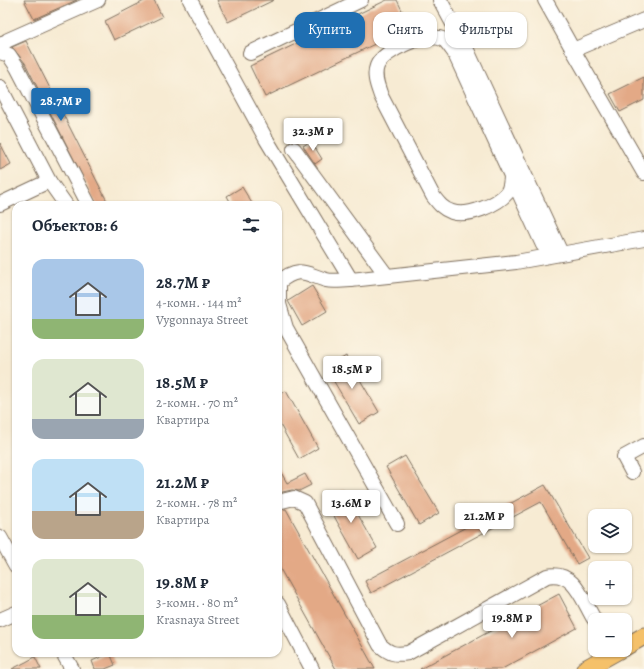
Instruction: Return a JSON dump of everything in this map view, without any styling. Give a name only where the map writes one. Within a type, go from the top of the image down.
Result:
[{"type":"main road","points":[[632,643],[644,636]]},
{"type":"main road","points":[[585,669],[606,657]]},
{"type":"street","points":[[0,46],[8,40],[98,0]]},
{"type":"street","points":[[190,0],[266,139],[351,280]]},
{"type":"street","points":[[250,53],[361,0]]},
{"type":"street","points":[[440,0],[466,48],[561,253]]},
{"type":"street","points":[[545,0],[644,173]]},
{"type":"street","points":[[573,50],[644,20]]},
{"type":"street","points":[[511,174],[511,186],[509,190],[495,202],[469,213],[454,213],[442,207],[433,196],[382,96],[376,79],[377,66],[385,55],[415,39],[428,36],[444,40],[454,52],[511,174],[544,245],[561,253]]},
{"type":"street","points":[[0,52],[9,55],[17,68],[86,201]]},
{"type":"street","points":[[0,87],[50,181],[63,201]]},
{"type":"street","points":[[294,150],[387,276]]},
{"type":"street","points":[[0,204],[50,181]]},
{"type":"street","points":[[65,201],[81,190]]},
{"type":"street","points":[[282,280],[288,275],[305,272],[327,280],[351,280],[516,262],[644,239]]},
{"type":"street","points":[[282,316],[286,328],[397,524]]},
{"type":"street","points":[[632,472],[624,457],[644,446]]},
{"type":"street","points":[[282,501],[294,498],[306,503],[380,645],[389,653],[398,655],[408,653],[547,576],[557,574],[565,576],[574,584],[591,613]]},
{"type":"street","points":[[0,537],[12,559]]},
{"type":"street","points":[[282,612],[312,669]]},
{"type":"street","points":[[0,620],[12,615]]},
{"type":"street","points":[[65,657],[72,669]]},
{"type":"building","points":[[24,0],[77,0],[34,19]]},
{"type":"building","points":[[146,0],[154,0],[162,17],[114,40],[105,21]]},
{"type":"building","points":[[217,0],[274,0],[228,22]]},
{"type":"building","points":[[387,0],[397,0],[403,12],[373,12],[373,45],[265,97],[250,66],[294,45],[294,48],[365,48],[365,12],[362,12]]},
{"type":"building","points":[[26,41],[107,201],[95,201],[25,63],[12,47]]},
{"type":"building","points":[[644,77],[644,100],[620,112],[610,94]]},
{"type":"building","points":[[311,141],[322,159],[315,164],[303,146]]},
{"type":"building","points":[[0,143],[11,164],[0,170]]},
{"type":"building","points":[[242,187],[251,201],[230,201],[227,196]]},
{"type":"building","points":[[312,286],[327,311],[302,326],[288,301]]},
{"type":"building","points":[[346,356],[379,412],[359,424],[326,368]]},
{"type":"building","points":[[286,391],[318,448],[299,459],[282,428],[282,393]]},
{"type":"building","points":[[405,456],[439,513],[419,525],[386,467]]},
{"type":"building","points":[[282,474],[287,483],[305,474],[311,485],[299,491],[292,490],[282,492]]},
{"type":"building","points":[[545,485],[588,558],[577,564],[541,502],[371,593],[365,581]]},
{"type":"building","points":[[344,490],[377,548],[358,559],[325,500]]},
{"type":"building","points":[[286,509],[375,669],[336,669],[282,572],[282,510]]},
{"type":"building","points":[[559,594],[577,628],[502,669],[420,669]]},
{"type":"building","points":[[35,657],[41,669],[12,669],[26,662]]},
{"type":"building","points":[[101,657],[112,657],[115,665],[105,669],[95,669],[92,661]]}]
